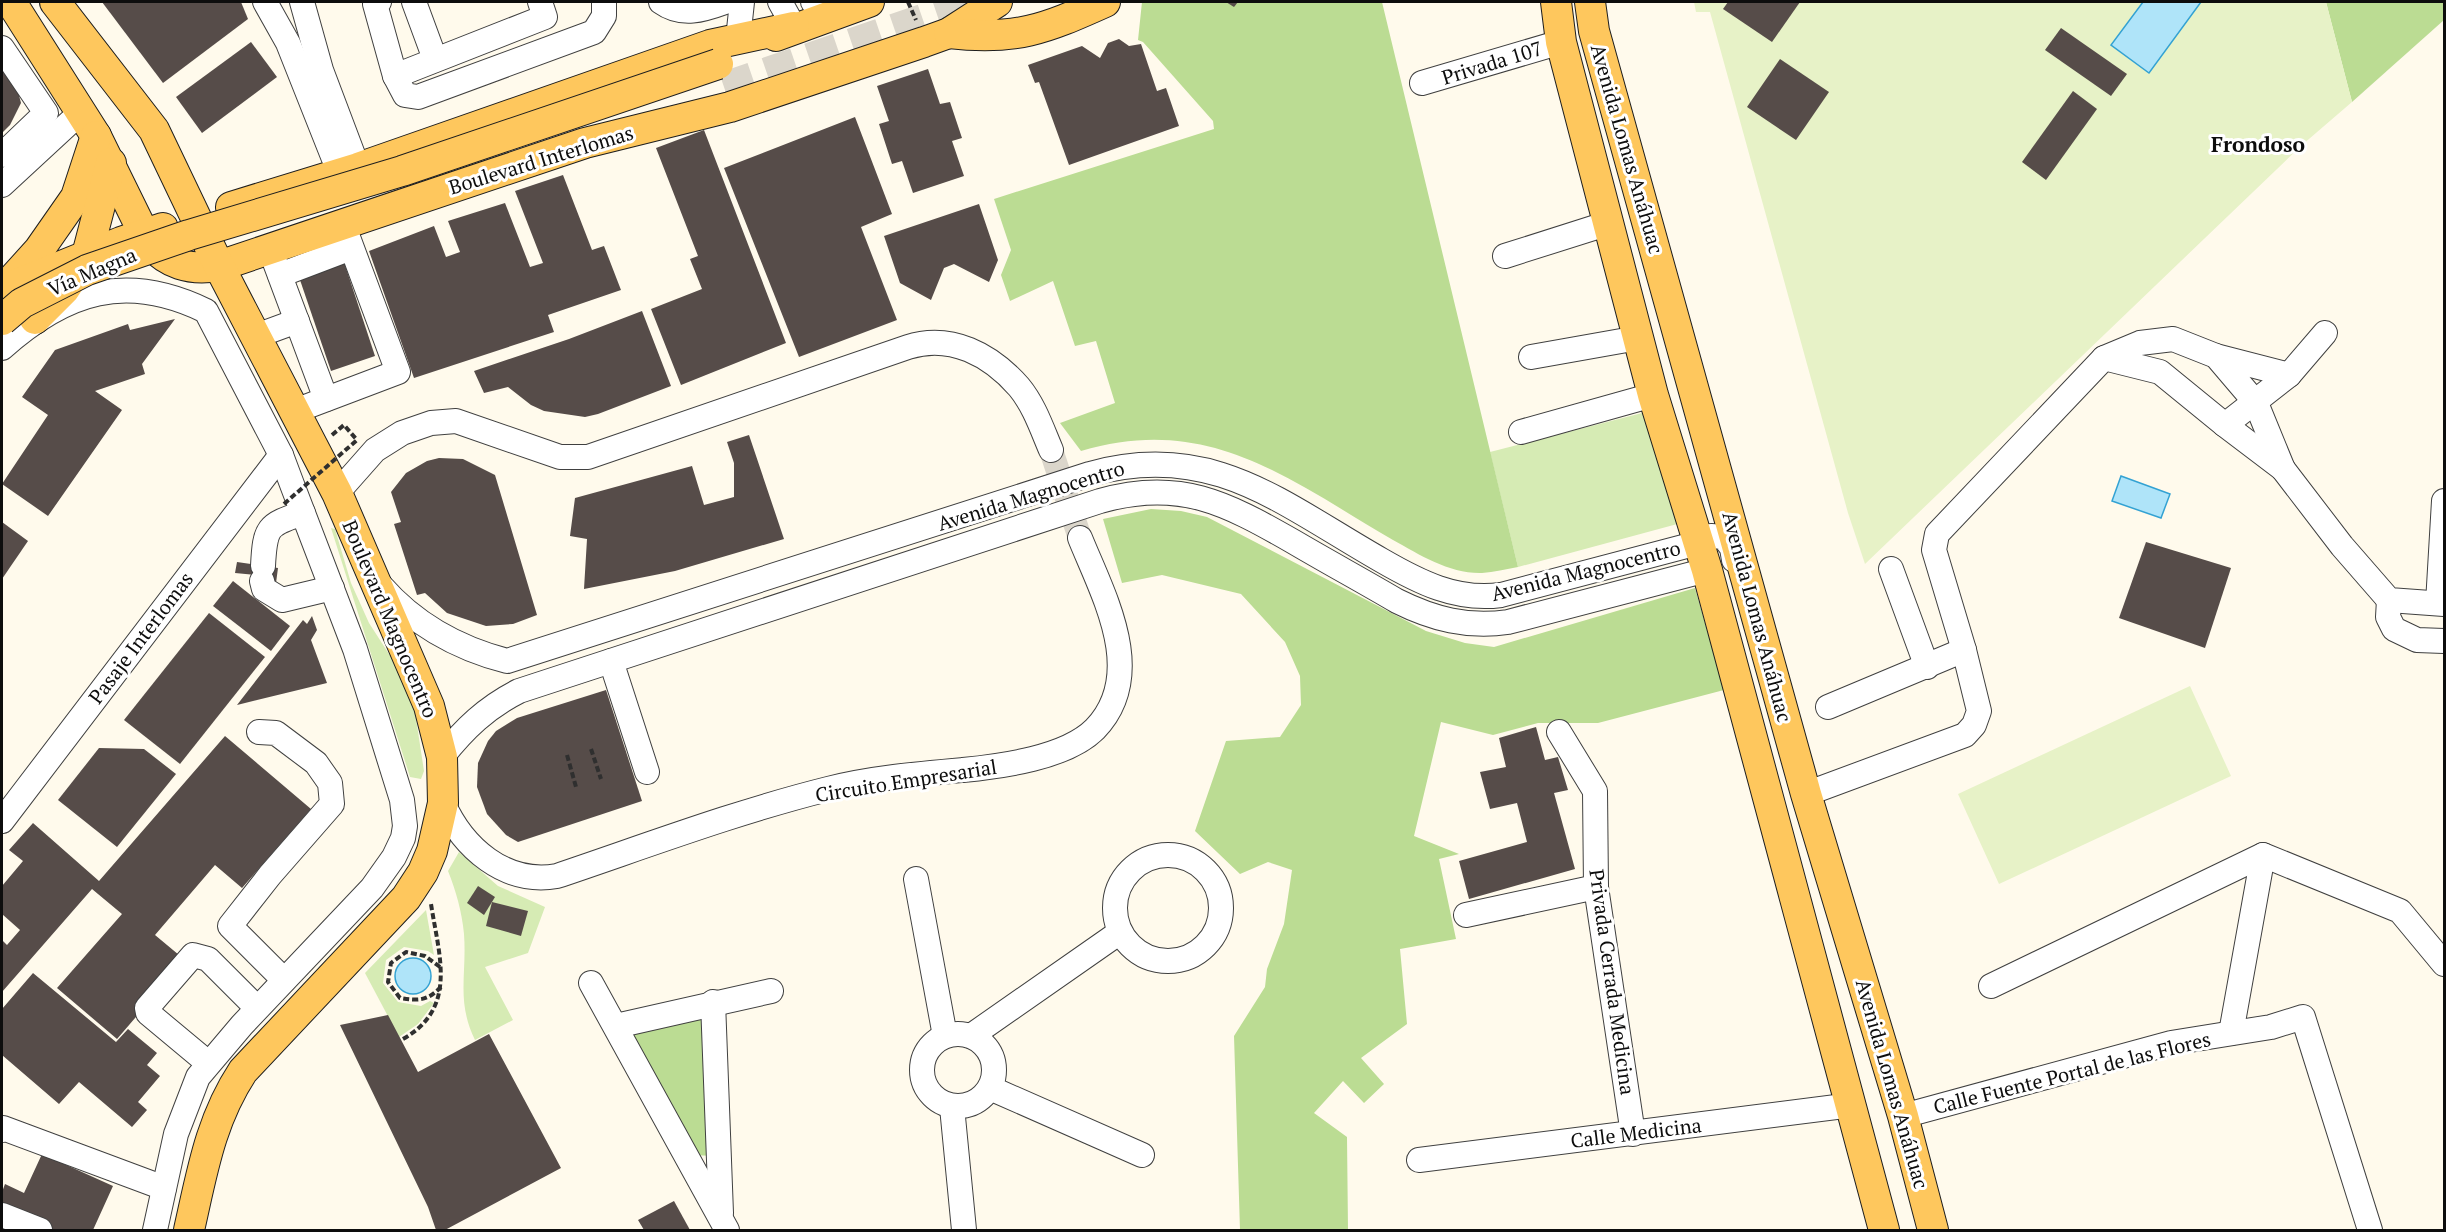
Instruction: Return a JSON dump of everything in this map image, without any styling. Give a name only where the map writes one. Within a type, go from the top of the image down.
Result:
[{"type":"main road","points":[[12,2],[111,163],[144,234]]},
{"type":"main road","name":"Boulevard Magnocentro","points":[[55,2],[154,130],[193,226],[219,266],[337,493],[429,706],[442,756],[443,803],[432,851],[423,872],[406,898],[243,1071],[228,1095],[208,1148],[189,1230]]},
{"type":"main road","name":"Boulevard Interlomas","points":[[193,226],[710,45],[738,39],[787,14],[869,2]]},
{"type":"main road","name":"Boulevard Interlomas","points":[[144,234],[160,255],[178,265],[203,268],[275,262],[585,143],[730,107],[948,33],[997,2]]},
{"type":"main road","name":"Boulevard Interlomas","points":[[948,33],[985,37],[1022,33],[1059,23],[1105,2]]},
{"type":"main road","name":"Avenida Lomas Anáhuac","points":[[1556,2],[1561,42],[1653,395],[1703,556],[1884,1230]]},
{"type":"main road","name":"Avenida Lomas Anáhuac","points":[[1590,2],[1594,31],[1806,794],[1903,1116],[1933,1230]]},
{"type":"main road","name":"Boulevard Interlomas","points":[[6,278],[87,255],[144,234],[193,226],[402,171],[721,75],[787,14]]},
{"type":"main road","points":[[6,278],[39,250],[75,197],[84,116],[103,63]]},
{"type":"main road","points":[[585,143],[721,75]]},
{"type":"main road","points":[[44,314],[64,290],[87,255],[111,163]]},
{"type":"main road","name":"Vía Magna","points":[[2,320],[22,303],[87,270],[193,226]]},
{"type":"street","points":[[2,6],[7,2]]},
{"type":"street","points":[[265,2],[288,43],[349,171]]},
{"type":"street","points":[[302,2],[349,171]]},
{"type":"street","points":[[379,2],[375,4],[395,76],[405,94],[418,97],[594,32],[604,16],[604,2]]},
{"type":"street","points":[[414,2],[435,59]]},
{"type":"street","points":[[395,76],[545,16],[540,2]]},
{"type":"street","points":[[661,2],[671,9],[698,12],[725,2]]},
{"type":"street","points":[[738,39],[742,2]]},
{"type":"street","name":"Privada 107","points":[[1422,83],[1561,42]]},
{"type":"street","points":[[2,48],[46,113],[2,154]]},
{"type":"street","points":[[2,185],[84,116]]},
{"type":"street","points":[[1504,256],[1609,223]]},
{"type":"street","points":[[295,411],[398,372],[347,236]]},
{"type":"street","points":[[275,262],[326,399]]},
{"type":"street","name":"Boulevard Magnocentro","points":[[44,314],[93,294],[136,291],[172,297],[206,311],[281,455],[294,508],[332,588],[355,649],[402,800],[405,826],[394,857],[372,888],[257,1008],[198,1077],[186,1104],[154,1230]]},
{"type":"street","name":"Vía Magna","points":[[2,348],[44,314]]},
{"type":"street","points":[[256,336],[297,321]]},
{"type":"street","points":[[2225,425],[2289,375],[2325,333]]},
{"type":"street","points":[[1531,357],[1638,338]]},
{"type":"street","points":[[1806,794],[1965,735],[1974,725],[1979,711],[1934,550],[1936,534],[2104,358],[2140,343],[2173,339],[2216,356],[2289,375]]},
{"type":"street","points":[[2160,372],[2173,339]]},
{"type":"street","points":[[337,493],[375,450],[402,433],[431,423],[456,421],[560,457],[588,457],[920,344],[932,342],[956,344],[997,366],[1020,388],[1036,415],[1050,450]]},
{"type":"street","points":[[2216,356],[2256,403],[2283,469],[2342,546],[2389,600],[2388,617],[2394,629],[2417,640],[2445,641]]},
{"type":"street","points":[[2104,358],[2160,372],[2283,469]]},
{"type":"street","points":[[1521,432],[1653,395]]},
{"type":"street","name":"Pasaje Interlomas","points":[[2,821],[281,455]]},
{"type":"street","name":"Avenida Magnocentro","points":[[374,578],[397,603],[430,630],[469,650],[507,662],[1090,474],[1137,464],[1163,463],[1214,471],[1239,480],[1410,577],[1464,596],[1501,595],[1703,556]]},
{"type":"street","name":"Avenida Magnocentro","points":[[442,756],[470,724],[504,698],[1100,501],[1142,492],[1185,493],[1228,506],[1418,611],[1461,623],[1484,626],[1508,622],[1703,556]]},
{"type":"street","points":[[2389,600],[2441,604],[2445,501]]},
{"type":"street","points":[[294,508],[275,522],[264,538],[264,589],[282,600],[332,588]]},
{"type":"street","points":[[1703,556],[1711,536],[1724,537],[1732,548],[1738,587],[1743,593],[1752,595]]},
{"type":"street","name":"Circuito Empresarial","points":[[443,803],[461,835],[482,855],[521,877],[540,879],[557,876],[696,829],[829,789],[929,773],[1008,765],[1072,744],[1095,729],[1110,705],[1119,676],[1120,647],[1112,617],[1080,538]]},
{"type":"street","points":[[1891,569],[1927,667]]},
{"type":"street","points":[[1828,707],[1964,651]]},
{"type":"street","points":[[611,661],[647,772]]},
{"type":"street","points":[[259,732],[276,733],[316,763],[330,783],[332,804],[270,875],[230,926],[284,980]]},
{"type":"street","name":"Privada Cerrada Medicina","points":[[1559,732],[1595,791],[1596,887],[1633,1134]]},
{"type":"street","points":[[1173,854],[1190,860],[1199,864],[1217,885],[1222,912],[1213,939],[1191,957],[1164,962],[1137,953],[1119,932],[1114,904],[1124,878],[1145,859],[1173,854]]},
{"type":"street","points":[[2231,1033],[2263,855]]},
{"type":"street","points":[[1991,986],[2263,855],[2400,911],[2445,964]]},
{"type":"street","points":[[916,879],[945,1036]]},
{"type":"street","points":[[1466,915],[1596,887]]},
{"type":"street","points":[[971,1036],[1119,932]]},
{"type":"street","points":[[208,1063],[148,1013],[147,1008],[193,955],[208,959],[257,1008]]},
{"type":"street","points":[[591,983],[724,1224]]},
{"type":"street","points":[[616,1026],[713,1002],[771,991]]},
{"type":"street","points":[[713,1002],[724,1224]]},
{"type":"street","name":"Calle Fuente Portal de las Flores","points":[[1903,1116],[2171,1043],[2271,1026],[2303,1017],[2370,1230]]},
{"type":"street","points":[[958,1034],[971,1036],[988,1048],[995,1068],[990,1089],[974,1104],[952,1107],[934,1099],[923,1083],[922,1065],[930,1047],[945,1036],[958,1034]]},
{"type":"street","points":[[990,1089],[1142,1155]]},
{"type":"street","name":"Calle Medicina","points":[[1419,1160],[1852,1105]]},
{"type":"street","points":[[952,1107],[964,1230]]},
{"type":"street","points":[[2,1130],[3,1128],[164,1188]]},
{"type":"street","points":[[2,1215],[40,1230]]},
{"type":"street","points":[[2,1228],[8,1230]]},
{"type":"path","points":[[294,508],[357,441],[344,425],[328,439]]},
{"type":"path","points":[[334,447],[341,456]]},
{"type":"path","points":[[591,749],[600,779]]},
{"type":"path","points":[[567,755],[576,788]]},
{"type":"path","points":[[403,1040],[429,1018],[441,986],[441,969],[431,904]]},
{"type":"path","points":[[441,969],[434,960],[406,952],[391,963],[388,982],[400,998],[419,1001],[432,997],[441,986]]},
{"type":"green space","points":[[1142,2],[1382,2],[1518,567],[1482,573],[1447,567],[1403,546],[1282,475],[1246,458],[1208,446],[1169,440],[1127,441],[1081,451],[1060,423],[1115,403],[1096,341],[1075,346],[1053,281],[1010,301],[1001,275],[1011,250],[994,199],[1214,129],[1213,121],[1143,42],[1138,40]]},
{"type":"green space","points":[[1694,2],[2326,2],[2352,102],[2302,145],[1865,564],[1848,513],[1710,12],[1696,12]]},
{"type":"green space","points":[[2326,2],[2444,2],[2444,20],[2352,102]]},
{"type":"green space","points":[[1646,412],[1681,523],[1518,567],[1490,452]]},
{"type":"green space","points":[[1151,509],[1181,511],[1207,517],[1426,631],[1465,643],[1494,647],[1695,588],[1724,690],[1598,723],[1538,723],[1493,735],[1441,722],[1414,836],[1459,854],[1439,859],[1456,939],[1400,949],[1407,1024],[1361,1058],[1384,1084],[1364,1103],[1343,1081],[1314,1113],[1347,1137],[1348,1230],[1240,1230],[1234,1036],[1265,987],[1267,969],[1284,924],[1292,870],[1268,862],[1240,874],[1195,831],[1226,741],[1280,737],[1301,705],[1300,676],[1285,642],[1241,594],[1162,575],[1122,583],[1103,519]]},
{"type":"green space","points":[[331,528],[335,529],[351,583],[369,623],[398,668],[415,712],[424,771],[421,779],[410,777]]},
{"type":"green space","points":[[2190,686],[2231,776],[1999,884],[1958,794]]},
{"type":"green space","points":[[459,852],[498,886],[545,907],[528,953],[485,967],[513,1020],[475,1040],[469,1026],[464,1000],[465,949],[462,918],[448,871]]},
{"type":"green space","points":[[426,910],[434,955],[428,951],[404,947],[386,960],[383,983],[398,1002],[421,1006],[430,1001],[434,1003],[418,1024],[399,1037],[365,973]]},
{"type":"green space","points":[[713,1002],[718,1156],[687,1155],[616,1026]]},
{"type":"water","points":[[2143,2],[2201,2],[2149,73],[2111,45]]},
{"type":"water","points":[[2121,476],[2170,494],[2161,518],[2112,501]]},
{"type":"water","points":[[413,958],[426,963],[431,976],[426,989],[413,994],[400,989],[395,976],[400,963]]},
{"type":"building","points":[[102,2],[241,2],[248,19],[163,83]]},
{"type":"building","points":[[1226,2],[1238,2],[1234,7]]},
{"type":"building","points":[[1728,2],[1800,2],[1772,42],[1723,9]]},
{"type":"building","points":[[2061,28],[2127,74],[2111,96],[2045,50]]},
{"type":"building","points":[[1119,39],[1129,46],[1141,44],[1157,91],[1166,88],[1179,126],[1069,165],[1039,82],[1035,83],[1028,65],[1082,46],[1100,58],[1108,43]]},
{"type":"building","points":[[251,42],[277,77],[202,133],[176,97]]},
{"type":"building","points":[[1780,59],[1829,92],[1796,140],[1747,107]]},
{"type":"building","points":[[2,69],[16,84],[21,103],[10,125],[2,133]]},
{"type":"building","points":[[928,69],[940,104],[950,102],[962,138],[952,141],[964,176],[913,193],[902,161],[892,164],[879,124],[889,121],[877,86]]},
{"type":"building","points":[[2073,91],[2097,109],[2046,180],[2022,162]]},
{"type":"building","points":[[855,117],[892,214],[861,227],[897,320],[799,357],[724,168]]},
{"type":"building","points":[[704,130],[786,343],[681,385],[651,309],[702,289],[690,259],[698,256],[656,148]]},
{"type":"building","points":[[563,175],[592,250],[604,246],[621,290],[548,315],[554,332],[414,378],[369,251],[434,226],[446,257],[460,252],[448,221],[505,203],[530,267],[543,263],[515,191]]},
{"type":"building","points":[[979,204],[998,260],[989,282],[954,264],[944,268],[931,300],[900,283],[884,236]]},
{"type":"building","points":[[344,262],[375,356],[331,371],[299,277]]},
{"type":"building","points":[[642,311],[671,386],[598,414],[585,417],[544,411],[531,405],[508,387],[484,393],[474,371],[569,339]]},
{"type":"building","points":[[175,319],[142,364],[145,374],[95,391],[122,410],[48,516],[2,484],[48,415],[22,397],[55,350],[128,324],[130,330]]},
{"type":"building","points":[[749,435],[784,539],[675,571],[584,589],[587,539],[570,536],[575,498],[692,466],[704,505],[734,497],[734,463],[727,442]]},
{"type":"building","points":[[439,458],[463,459],[495,475],[537,615],[513,624],[486,626],[447,613],[425,593],[417,595],[394,524],[401,522],[391,492],[406,473],[427,461]]},
{"type":"building","points":[[2,522],[28,541],[2,579]]},
{"type":"building","points":[[2146,542],[2231,568],[2205,648],[2119,618]]},
{"type":"building","points":[[237,562],[278,568],[276,583],[256,575],[235,573]]},
{"type":"building","points":[[233,581],[290,626],[271,651],[213,606]]},
{"type":"building","points":[[209,613],[265,657],[180,764],[124,720]]},
{"type":"building","points":[[312,616],[317,630],[311,640],[327,683],[237,705],[303,620],[307,624]]},
{"type":"building","points":[[606,690],[642,801],[518,842],[506,835],[487,814],[477,787],[478,763],[488,741],[496,731],[517,718]]},
{"type":"building","points":[[1536,727],[1545,760],[1558,757],[1568,790],[1554,793],[1575,869],[1469,899],[1459,861],[1527,842],[1517,803],[1490,809],[1480,772],[1506,767],[1499,738]]},
{"type":"building","points":[[225,736],[311,809],[242,888],[215,865],[155,935],[185,960],[117,1039],[57,988],[122,914],[92,889],[2,992],[2,940],[7,945],[20,930],[2,914],[2,886],[23,861],[9,850],[33,823],[99,881]]},
{"type":"building","points":[[99,748],[144,749],[176,774],[117,847],[58,800]]},
{"type":"building","points":[[478,886],[495,897],[484,915],[467,903]]},
{"type":"building","points":[[492,902],[528,911],[521,936],[486,926]]},
{"type":"building","points":[[33,973],[116,1042],[128,1029],[157,1053],[147,1065],[160,1076],[138,1102],[147,1110],[132,1127],[79,1082],[59,1104],[2,1055],[2,1009]]},
{"type":"building","points":[[388,1015],[418,1072],[489,1034],[561,1168],[445,1230],[436,1230],[428,1207],[340,1025]]},
{"type":"building","points":[[42,1154],[113,1186],[93,1230],[55,1230],[2,1207],[2,1192],[5,1184],[24,1193]]},
{"type":"building","points":[[674,1201],[690,1230],[644,1230],[638,1220]]},
{"type":"tunnel","points":[[724,87],[972,2]]},
{"type":"tunnel","points":[[1051,450],[1080,538]]},
{"type":"district","name":"Frondoso","points":[[2258,145]]}]
